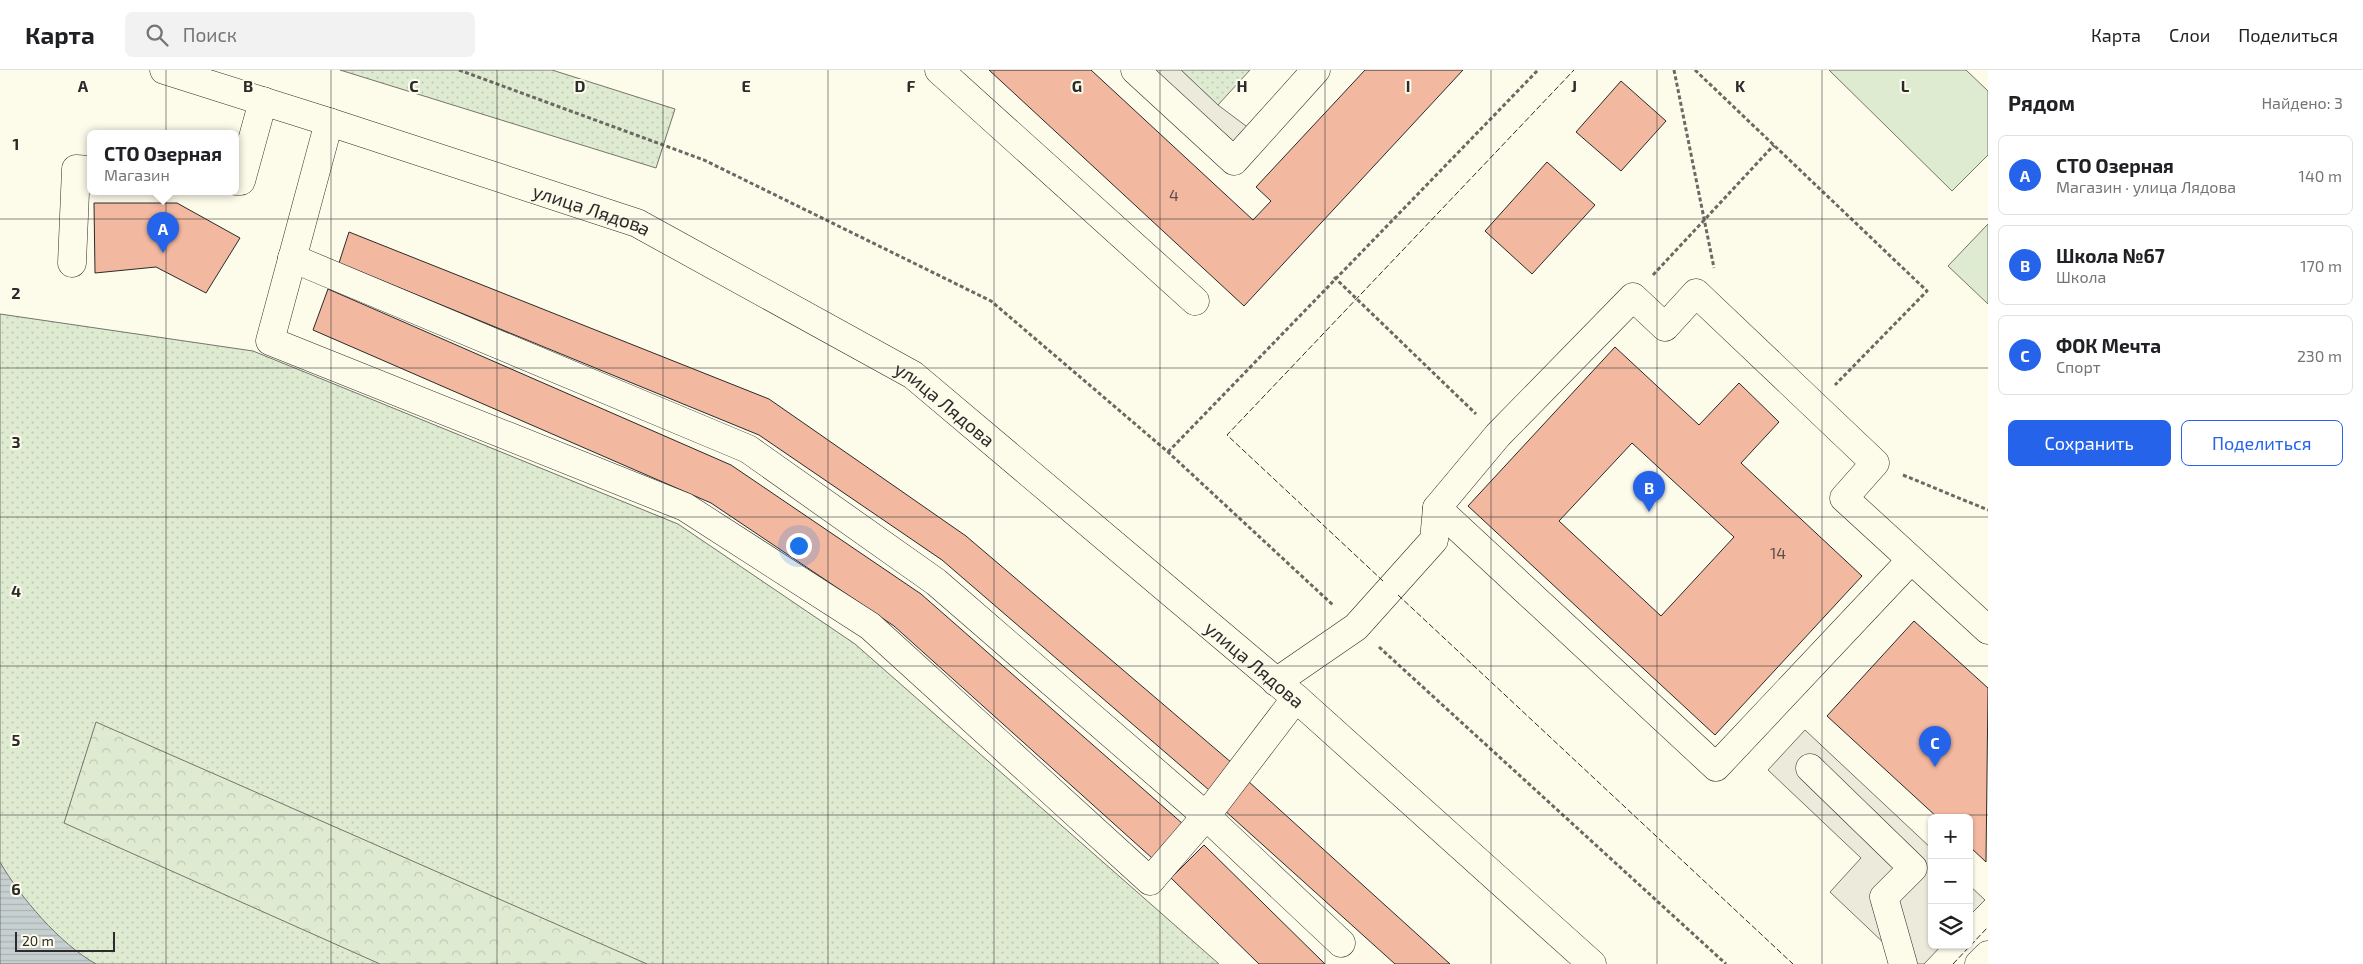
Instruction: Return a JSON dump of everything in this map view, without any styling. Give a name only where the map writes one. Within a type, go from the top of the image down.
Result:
[{"type":"street","name":"улица Лядова","points":[[164,70],[637,223],[913,375],[1286,690],[1592,964]]},
{"type":"street","points":[[939,70],[1195,301]]},
{"type":"street","points":[[1135,70],[1234,161],[1316,70]]},
{"type":"street","points":[[239,181],[241,181],[263,101]]},
{"type":"street","points":[[329,122],[270,341],[685,507],[870,626],[1150,881],[1206,816],[1286,690],[1356,627],[1434,540],[1437,508],[1498,435],[1632,297],[1665,327],[1696,294],[1875,463],[1844,498],[1910,561],[1988,630]]},
{"type":"street","points":[[72,263],[76,169],[87,170]]},
{"type":"street","points":[[292,258],[748,449],[936,582],[1206,816],[1341,944]]},
{"type":"street","points":[[1437,508],[1716,767],[1910,561]]},
{"type":"street","points":[[1810,768],[1913,868],[1884,897],[1903,964]]},
{"type":"street","points":[[1979,964],[1988,955]]},
{"type":"path","points":[[459,70],[704,160],[991,302],[1168,452],[1356,627],[1726,964]]},
{"type":"path","points":[[1168,452],[1334,277],[1538,70]]},
{"type":"path","points":[[1674,70],[1716,276]]},
{"type":"path","points":[[1695,70],[1927,291],[1815,406]]},
{"type":"path","points":[[1632,297],[1774,145]]},
{"type":"path","points":[[1334,277],[1498,435]]},
{"type":"path","points":[[1875,463],[1988,510]]},
{"type":"green space","points":[[340,70],[552,70],[675,109],[656,168]]},
{"type":"green space","points":[[1181,70],[1250,70],[1218,105]]},
{"type":"green space","points":[[1829,70],[1966,70],[1988,91],[1988,155],[1952,191]]},
{"type":"green space","points":[[1988,224],[1988,304],[1948,266]]},
{"type":"green space","points":[[0,314],[253,351],[678,524],[855,644],[1219,964],[0,964]]},
{"type":"green space","points":[[96,722],[647,964],[380,964],[64,823]]},
{"type":"shaded area","points":[[1151,70],[1181,70],[1218,105],[1250,129],[1233,147]]},
{"type":"shaded area","points":[[1805,730],[1928,845],[1928,949],[1938,949],[1924,964],[1906,964],[1830,892],[1861,858],[1768,770]]},
{"type":"shaded area","points":[[0,862],[18,890],[42,919],[69,945],[96,964],[0,964]]},
{"type":"shaded area","points":[[1973,889],[1985,900],[1973,912]]},
{"type":"building","points":[[989,70],[1091,70],[1253,220],[1271,201],[1256,187],[1365,70],[1463,70],[1244,306]]},
{"type":"building","points":[[1621,81],[1666,121],[1621,171],[1576,132]]},
{"type":"building","points":[[1547,162],[1595,205],[1532,274],[1485,231]]},
{"type":"building","points":[[94,203],[177,203],[240,238],[206,293],[156,267],[95,273]]},
{"type":"building","points":[[349,232],[769,399],[966,536],[1232,763],[1209,790],[942,560],[759,435],[339,263]]},
{"type":"building","points":[[328,289],[731,465],[921,594],[1183,824],[1152,858],[894,626],[711,503],[313,330]]},
{"type":"building","points":[[1615,347],[1699,425],[1739,383],[1779,422],[1741,463],[1862,576],[1715,735],[1468,506]],"holes":[[[1632,443],[1734,537],[1661,616],[1559,521]]]},
{"type":"building","points":[[1914,621],[1988,688],[1986,862],[1973,850],[1973,814],[1934,814],[1827,716]]},
{"type":"building","points":[[1248,781],[1450,964],[1395,964],[1223,809]]},
{"type":"building","points":[[1204,845],[1325,964],[1259,964],[1171,878]]},
{"type":"fence","points":[[1383,581],[1227,435],[1574,70]]},
{"type":"fence","points":[[1398,595],[1793,964]]},
{"type":"fence","points":[[1953,964],[1988,927]]},
{"type":"place","name":"СТО Озерная","points":[[163,253]]},
{"type":"place","name":"Школа №67","points":[[1649,512]]},
{"type":"place","name":"ФОК Мечта","points":[[1935,767]]}]
